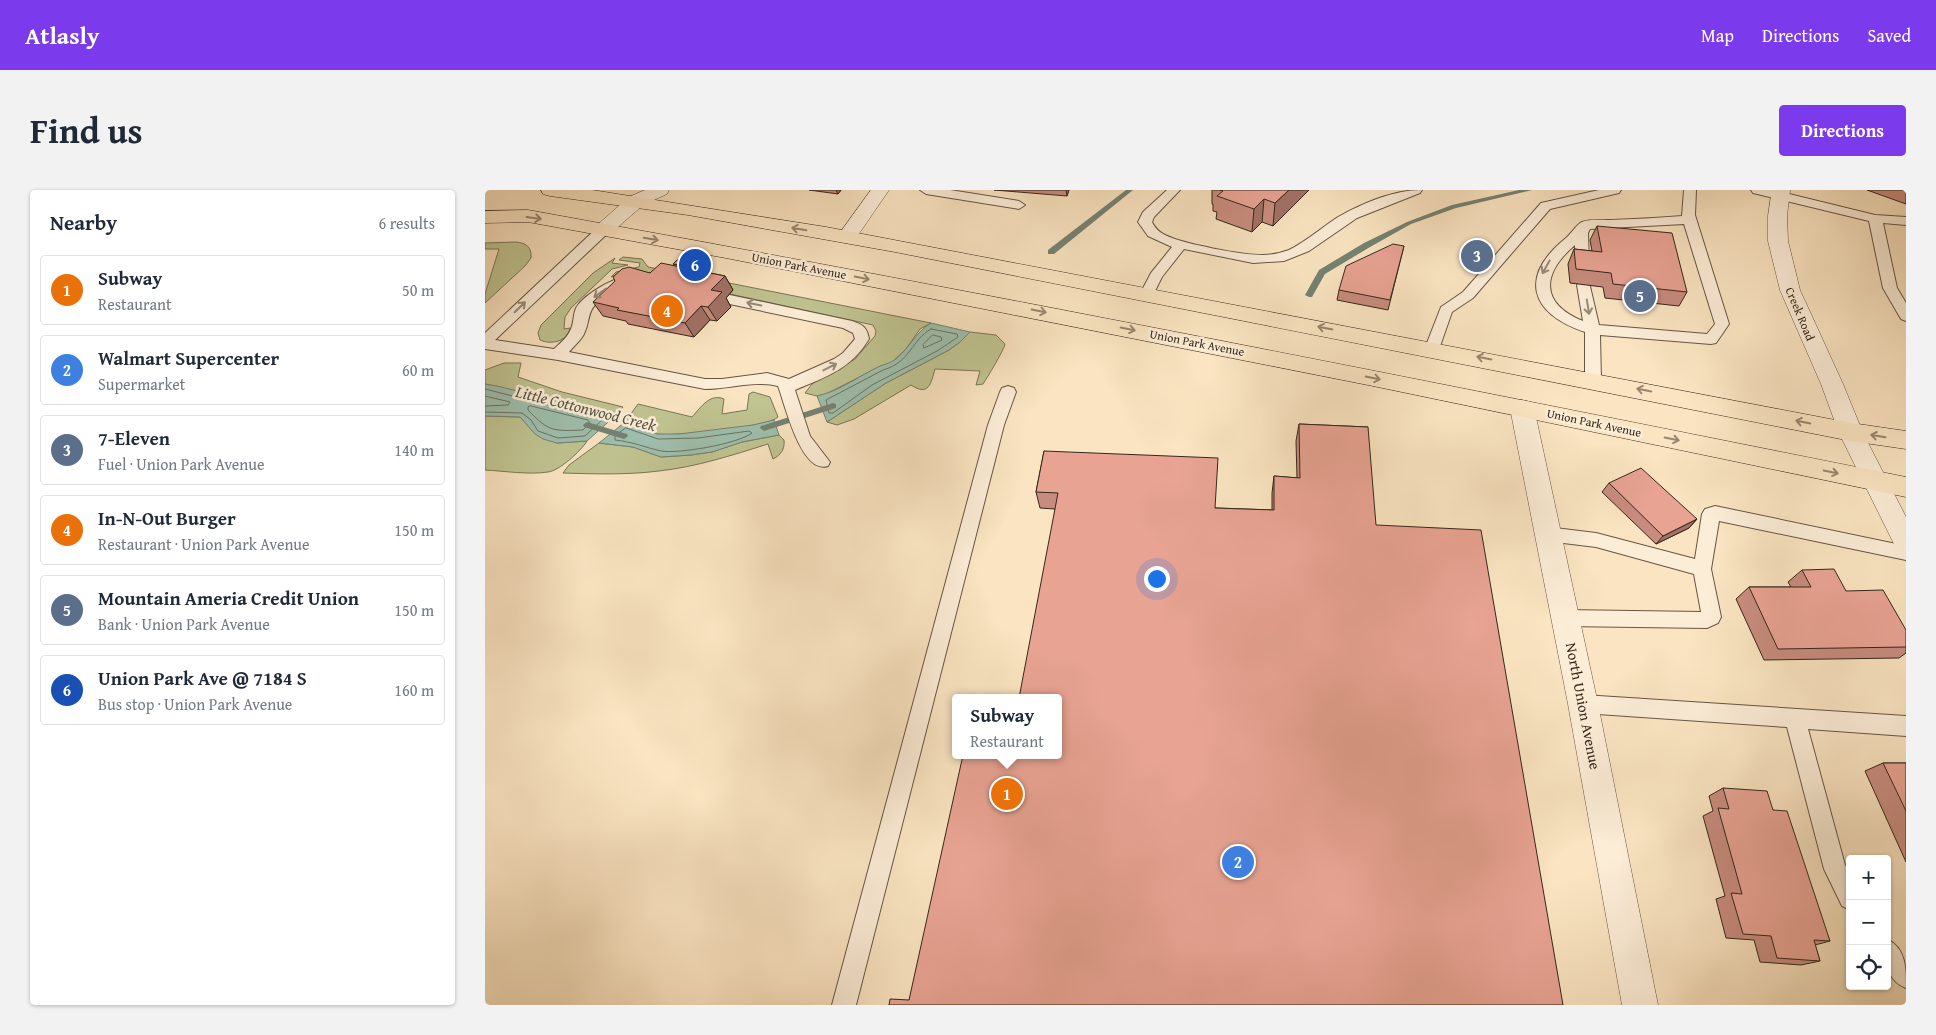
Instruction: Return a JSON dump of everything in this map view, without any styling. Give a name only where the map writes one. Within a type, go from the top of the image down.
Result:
[{"type":"main road","points":[[550,190],[639,195],[847,237],[1433,348],[1851,432],[1906,440]]},
{"type":"main road","name":"Union Park Avenue","points":[[485,217],[528,216],[984,301],[1522,408],[1906,487]]},
{"type":"main road","points":[[984,301],[1013,295],[1033,294],[1122,309],[1133,308],[1143,301],[1147,294]]},
{"type":"street","points":[[603,230],[639,195],[660,190]]},
{"type":"street","points":[[847,237],[880,190]]},
{"type":"street","name":"Creek Road","points":[[1780,193],[1778,244],[1786,280],[1797,312],[1832,385],[1873,480],[1906,542]]},
{"type":"street","name":"North Union Avenue","points":[[1522,408],[1583,704],[1640,1005]]},
{"type":"lane","points":[[926,190],[1019,205]]},
{"type":"lane","points":[[1175,190],[1153,209],[1145,222],[1148,230],[1155,236],[1180,245],[1257,259],[1273,259],[1298,252],[1351,216],[1416,190]]},
{"type":"lane","points":[[1433,348],[1446,310],[1468,295],[1546,206],[1615,190]]},
{"type":"lane","points":[[1690,190],[1690,220],[1722,324],[1711,339],[1592,329],[1565,318],[1545,297],[1541,286],[1542,274],[1550,260],[1587,225],[1690,220]]},
{"type":"lane","points":[[1757,190],[1780,193],[1875,220],[1906,221]]},
{"type":"lane","points":[[1875,220],[1890,288],[1906,316]]},
{"type":"lane","points":[[485,342],[603,230]]},
{"type":"lane","points":[[1581,231],[1582,265]]},
{"type":"lane","points":[[1147,294],[1156,276],[1180,245]]},
{"type":"lane","points":[[558,355],[577,333],[583,309],[603,290],[630,279],[647,281]]},
{"type":"lane","points":[[1584,285],[1592,329],[1593,380]]},
{"type":"lane","points":[[725,298],[847,324],[860,330],[862,339],[853,352],[787,392]]},
{"type":"lane","points":[[485,342],[705,384],[722,384],[767,378],[783,382],[803,438],[822,462]]},
{"type":"lane","points":[[844,1005],[987,459],[1008,392]]},
{"type":"lane","points":[[1565,618],[1707,620],[1711,617],[1702,569],[1711,514],[1715,513],[1906,553]]},
{"type":"lane","points":[[1547,534],[1596,540],[1702,569]]},
{"type":"lane","points":[[1583,704],[1906,726]]},
{"type":"lane","points":[[1795,718],[1835,869],[1846,890]]},
{"type":"lane","points":[[1891,956],[1906,976]]},
{"type":"green space","points":[[516,242],[528,246],[531,258],[525,266],[485,303],[485,294],[499,249],[485,249],[485,243]]},
{"type":"green space","points":[[623,257],[642,259],[648,267],[931,323],[920,329],[906,349],[891,363],[881,366],[826,394],[817,396],[805,393],[812,384],[855,359],[875,336],[876,331],[873,325],[665,280],[621,273],[611,277],[616,272],[639,267],[640,263],[619,260]]},
{"type":"green space","points":[[615,258],[612,263],[628,265],[612,269],[571,308],[565,317],[564,329],[570,328],[566,336],[554,342],[540,340],[538,333],[541,325],[593,273]]},
{"type":"green space","points":[[970,332],[996,335],[1005,344],[983,384],[976,385],[980,371],[935,369],[928,387],[925,389],[922,390],[911,385],[854,419],[837,425],[827,422],[886,383],[949,350]]},
{"type":"green space","points":[[504,363],[521,363],[518,377],[562,392],[623,407],[616,415],[485,384],[485,370]]},
{"type":"green space","points":[[753,392],[770,397],[778,417],[771,421],[740,428],[666,435],[649,432],[625,422],[638,404],[692,417],[710,399],[719,398],[724,399],[722,414],[747,410],[749,394]]},
{"type":"green space","points":[[485,416],[520,417],[531,428],[557,443],[587,441],[569,460],[553,471],[533,473],[485,470]]},
{"type":"green space","points":[[779,435],[784,440],[784,446],[780,454],[773,459],[768,444],[714,460],[673,469],[623,474],[563,473],[569,465],[599,443],[633,447],[661,457],[712,452],[742,442]]},
{"type":"water","points":[[931,323],[970,332],[949,350],[886,383],[827,422],[817,396],[834,391],[893,361]]},
{"type":"water","points":[[485,384],[616,415],[587,441],[557,443],[543,439],[535,434],[520,417],[485,416]]},
{"type":"water","points":[[774,420],[779,435],[742,442],[712,452],[691,455],[661,457],[633,447],[599,443],[625,422],[657,434],[679,434],[753,425]]},
{"type":"building","points":[[1220,190],[1289,190],[1275,203],[1264,199],[1254,209],[1217,196],[1223,191]]},
{"type":"building","points":[[1597,226],[1672,233],[1687,292],[1613,284],[1611,273],[1576,269],[1574,249],[1602,252]]},
{"type":"building","points":[[1393,244],[1404,246],[1390,300],[1339,290],[1346,266]]},
{"type":"building","points":[[677,260],[689,263],[686,266],[673,264]]},
{"type":"building","points":[[661,263],[725,276],[711,290],[722,292],[708,307],[701,306],[685,323],[617,310],[619,308],[593,302],[615,281],[613,277],[622,269],[629,267],[650,273]]},
{"type":"building","points":[[1299,424],[1368,427],[1376,525],[1481,530],[1563,1005],[889,1005],[890,999],[909,1000],[962,759],[1062,759],[1062,694],[1020,694],[1058,493],[1036,492],[1044,451],[1218,458],[1215,508],[1274,510],[1274,476],[1300,478]]},
{"type":"building","points":[[1641,468],[1697,519],[1663,536],[1609,483]]},
{"type":"building","points":[[1834,569],[1846,591],[1883,590],[1906,630],[1906,647],[1778,649],[1749,587],[1811,587],[1802,570]]},
{"type":"building","points":[[1883,763],[1906,763],[1906,811]]},
{"type":"building","points":[[1723,788],[1767,791],[1773,810],[1787,811],[1830,941],[1814,940],[1820,961],[1777,958],[1771,936],[1743,934],[1731,893],[1742,894],[1718,808],[1729,809]]},
{"type":"waterway","name":"Little Cottonwood Creek","points":[[1051,252],[1130,190]]},
{"type":"waterway","points":[[1309,295],[1322,272],[1409,223],[1454,206],[1529,190]]},
{"type":"waterway","name":"Little Cottonwood Creek","points":[[764,428],[833,406]]},
{"type":"waterway","name":"Little Cottonwood Creek","points":[[587,425],[624,436]]},
{"type":"place","name":"7-Eleven","points":[[1477,256]]},
{"type":"place","name":"Union Park Ave @ 7184 S","points":[[695,265]]},
{"type":"place","name":"Mountain Ameria Credit Union","points":[[1640,296]]},
{"type":"place","name":"In-N-Out Burger","points":[[667,311]]},
{"type":"place","name":"Subway","points":[[1007,794]]},
{"type":"place","name":"Walmart Supercenter","points":[[1238,862]]}]
